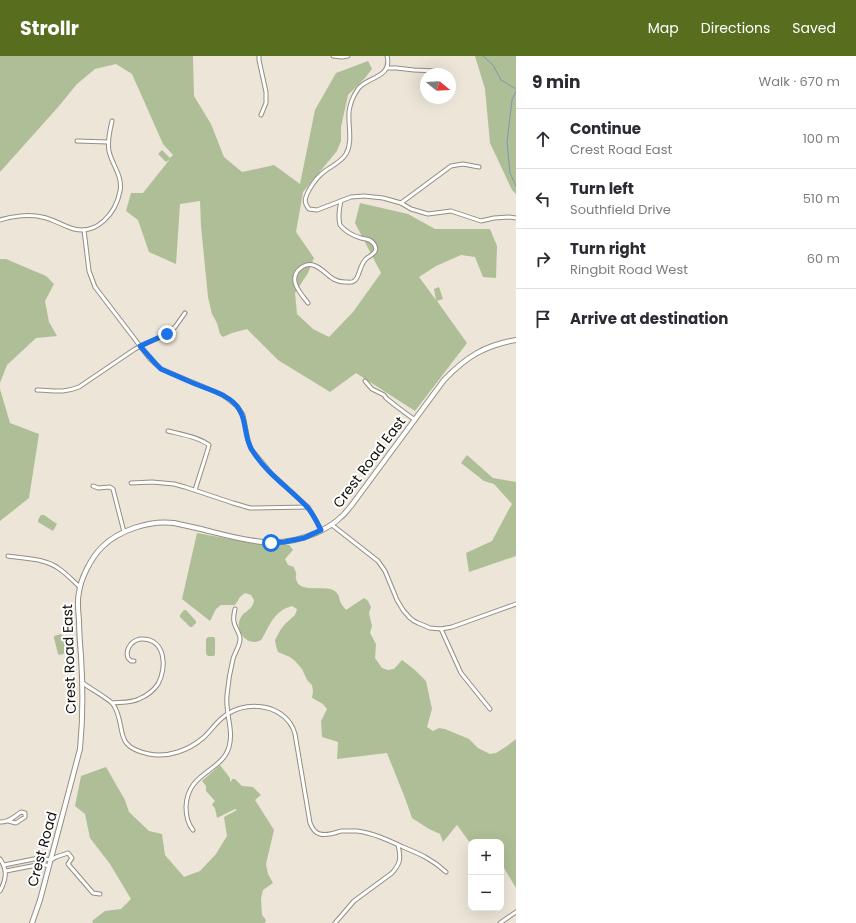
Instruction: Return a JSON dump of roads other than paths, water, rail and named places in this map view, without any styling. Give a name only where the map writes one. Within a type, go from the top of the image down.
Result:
[{"type":"street","points":[[260,56],[259,60],[266,92],[266,103],[261,115]]},
{"type":"street","points":[[333,56],[348,56]]},
{"type":"street","points":[[387,56],[387,68],[359,88],[351,102],[349,112],[350,147],[345,156],[324,172],[313,183],[305,198],[306,205],[309,209],[317,210],[351,197],[364,196],[383,198],[401,203],[411,209],[428,214],[451,211],[481,221],[494,218],[516,218]]},
{"type":"street","points":[[387,68],[420,70]]},
{"type":"street","points":[[0,220],[27,216],[40,216],[72,229],[84,230],[97,226],[103,221],[119,197],[121,188],[120,180],[109,153],[108,142],[112,121]]},
{"type":"street","points":[[77,141],[108,142]]},
{"type":"street","points":[[401,203],[451,166],[463,164],[479,167]]},
{"type":"street","points":[[308,303],[299,292],[294,278],[300,268],[311,265],[321,269],[336,281],[353,282],[355,281],[363,262],[374,254],[376,250],[373,242],[367,238],[361,238],[351,234],[340,225],[339,211],[341,201]]},
{"type":"street","points":[[84,230],[88,271],[94,287],[140,346],[161,369],[224,395],[237,406],[243,416],[251,449],[280,482],[308,508],[321,530]]},
{"type":"street","points":[[37,390],[64,392],[79,387],[140,346],[162,337],[171,331],[184,313]]},
{"type":"street","name":"Crest Road East","points":[[72,780],[80,749],[82,730],[83,683],[78,592],[85,572],[94,556],[101,548],[124,532],[147,524],[174,523],[258,542],[271,543],[304,538],[332,525],[351,506],[444,380],[456,367],[483,349],[516,340]]},
{"type":"street","points":[[365,381],[372,389],[384,395],[415,420]]},
{"type":"street","points":[[168,431],[209,444],[195,490]]},
{"type":"street","points":[[131,483],[152,482],[184,487],[250,508],[308,508]]},
{"type":"street","points":[[93,486],[98,488],[110,487],[113,489],[124,532]]},
{"type":"street","points":[[332,525],[373,557],[382,566],[400,605],[410,618],[418,623],[430,628],[442,630],[516,604]]},
{"type":"street","points":[[8,556],[51,564],[59,568],[80,587]]},
{"type":"street","points":[[193,830],[186,812],[186,805],[191,787],[200,777],[223,759],[229,747],[231,733],[227,697],[233,660],[240,640],[234,622],[235,609]]},
{"type":"street","points":[[442,630],[461,673],[490,709]]},
{"type":"street","points":[[112,703],[138,700],[148,695],[158,684],[163,670],[164,659],[157,645],[146,639],[138,639],[132,642],[127,653],[128,658],[131,661],[134,661]]},
{"type":"street","points":[[83,683],[112,703],[116,710],[125,742],[134,749],[149,754],[172,754],[192,746],[203,738],[220,719],[236,709],[260,706],[274,710],[284,716],[290,723],[295,734],[310,823],[317,833],[326,835],[343,831],[356,831],[381,837],[431,859],[446,872]]},
{"type":"street","name":"Crest Road","points":[[32,923],[40,900],[72,780]]},
{"type":"street","points":[[0,822],[8,821],[16,823],[25,817],[25,813],[21,812],[8,821]]},
{"type":"street","points":[[335,923],[354,901],[397,868],[400,859],[398,845]]},
{"type":"street","points":[[0,870],[39,858],[51,860],[68,853],[72,858],[68,864],[93,893],[100,894]]},
{"type":"street","points":[[0,860],[5,868],[6,877],[4,885],[0,891]]},
{"type":"street","points":[[5,868],[42,864],[49,866]]},
{"type":"street","points":[[500,923],[516,912]]},
{"type":"waterway","points":[[483,56],[493,65],[501,80],[516,89]]},
{"type":"waterway","points":[[516,91],[512,100],[507,142],[510,173],[516,186]]}]
